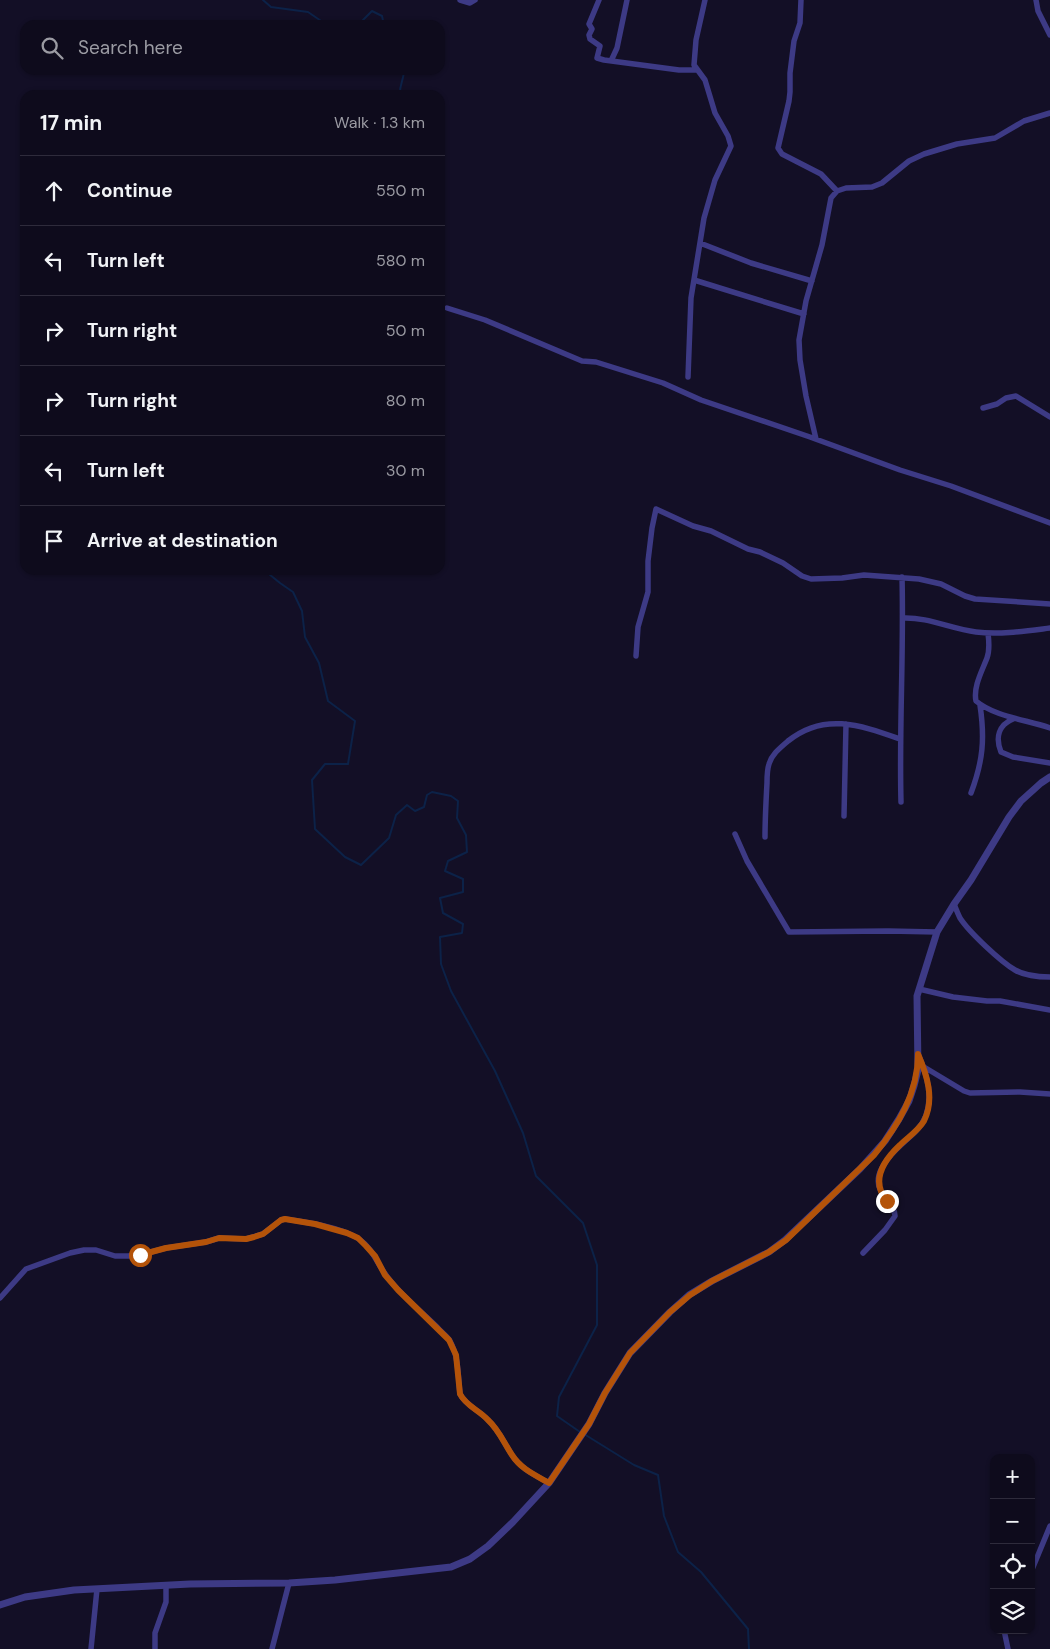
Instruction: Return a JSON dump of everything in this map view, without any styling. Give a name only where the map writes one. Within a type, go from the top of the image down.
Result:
[{"type":"street","points":[[460,0],[470,3],[475,0]]},
{"type":"street","points":[[599,0],[589,24],[592,29],[589,37],[600,46],[596,58],[679,70],[697,70]]},
{"type":"street","points":[[611,61],[617,48],[627,0]]},
{"type":"street","points":[[688,377],[691,298],[700,243],[709,201],[731,142],[715,112],[705,80],[697,70],[693,60],[705,0]]},
{"type":"street","points":[[802,0],[800,23],[794,41],[788,106],[778,148],[782,154],[821,174],[837,191]]},
{"type":"street","points":[[1036,0],[1038,11],[1050,33]]},
{"type":"street","points":[[816,439],[806,396],[799,340],[822,245],[831,198],[837,191],[855,187],[872,187],[882,183],[909,161],[924,154],[957,144],[995,138],[1024,121],[1050,113]]},
{"type":"street","points":[[700,243],[751,263],[812,281]]},
{"type":"street","points":[[694,280],[804,314]]},
{"type":"street","points":[[447,308],[485,320],[582,360],[596,362],[655,380],[701,400],[816,439],[859,456],[951,486],[1050,523]]},
{"type":"street","points":[[983,408],[997,404],[1006,398],[1016,396],[1050,417]]},
{"type":"street","points":[[636,656],[638,627],[648,592],[648,561],[656,509],[783,562],[802,576],[811,579],[864,575],[902,578],[941,584],[965,596],[975,598],[1050,604]]},
{"type":"street","points":[[901,802],[902,578]]},
{"type":"street","points":[[903,618],[915,618],[965,630],[988,633],[1050,628]]},
{"type":"street","points":[[988,633],[988,651],[975,693],[976,702],[1013,718],[1035,722],[1050,728]]},
{"type":"street","points":[[971,793],[978,771],[984,738],[980,704]]},
{"type":"street","points":[[1013,718],[1001,727],[997,741],[1001,752],[1013,757],[1050,763]]},
{"type":"street","points":[[766,837],[765,809],[768,766],[778,749],[804,730],[816,725],[830,723],[868,728],[900,739]]},
{"type":"street","points":[[844,816],[846,724]]},
{"type":"street","points":[[0,1605],[25,1597],[97,1589],[190,1584],[289,1583],[450,1567],[470,1559],[488,1546],[549,1483],[589,1424],[605,1393],[630,1353],[670,1312],[704,1286],[769,1252],[786,1240],[874,1155],[885,1141],[909,1101],[918,1070],[918,996],[937,932],[1009,817],[1021,801],[1050,777]]},
{"type":"street","points":[[735,834],[748,861],[789,932],[937,932]]},
{"type":"street","points":[[954,904],[961,919],[978,939],[1011,967],[1022,973],[1050,977]]},
{"type":"street","points":[[919,989],[953,997],[986,1001],[1000,1000],[1050,1010]]},
{"type":"street","points":[[862,1253],[885,1230],[895,1216],[894,1209],[882,1196],[879,1187],[878,1177],[883,1165],[898,1146],[918,1130],[929,1107],[930,1096],[924,1067],[918,1054]]},
{"type":"street","points":[[924,1067],[970,1093],[1020,1092],[1050,1094]]},
{"type":"street","points":[[0,1298],[26,1269],[70,1253],[84,1250],[96,1250],[115,1256],[128,1256],[219,1238],[246,1239],[263,1234],[285,1219],[315,1224],[347,1233],[358,1238],[366,1246],[375,1256],[385,1275],[398,1290],[449,1340],[456,1355],[462,1399],[487,1419],[498,1431],[513,1457],[526,1471],[549,1483]]},
{"type":"street","points":[[1035,1562],[1050,1526]]},
{"type":"street","points":[[272,1649],[289,1583]]},
{"type":"street","points":[[155,1649],[155,1633],[166,1602],[166,1586]]},
{"type":"street","points":[[91,1649],[97,1589]]},
{"type":"street","points":[[1005,1634],[1008,1649]]},
{"type":"waterway","points":[[263,0],[271,7],[308,12],[320,20]]},
{"type":"waterway","points":[[363,20],[372,11],[382,16],[383,20]]},
{"type":"waterway","points":[[400,90],[403,75]]},
{"type":"waterway","points":[[270,575],[293,592],[302,611],[305,637],[319,663],[328,701],[355,721],[348,764],[325,764],[312,780],[315,829],[345,857],[361,865],[389,838],[396,815],[407,805],[415,811],[424,807],[427,795],[432,792],[451,796],[458,801],[457,818],[466,835],[467,852],[448,861],[445,871],[463,879],[463,892],[440,898],[443,913],[463,924],[462,933],[440,937],[441,964],[451,991],[495,1071],[523,1133],[536,1176],[583,1223],[597,1265],[597,1325],[559,1397],[557,1416],[580,1432]]},
{"type":"waterway","points":[[584,1434],[634,1465],[658,1475],[664,1516],[678,1552],[701,1572],[748,1629],[749,1649]]},
{"type":"route","points":[[140,1255],[219,1238],[246,1239],[263,1234],[285,1219],[315,1224],[358,1238],[375,1256],[385,1275],[398,1290],[449,1340],[456,1355],[462,1399],[487,1419],[498,1431],[513,1457],[526,1471],[549,1483],[589,1424],[605,1393],[630,1353],[670,1312],[690,1295],[712,1281],[769,1252],[786,1240],[874,1155],[885,1141],[909,1101],[918,1070],[918,1054],[928,1083],[929,1107],[918,1130],[898,1146],[883,1165],[878,1177],[879,1187],[882,1196],[887,1201]]}]
